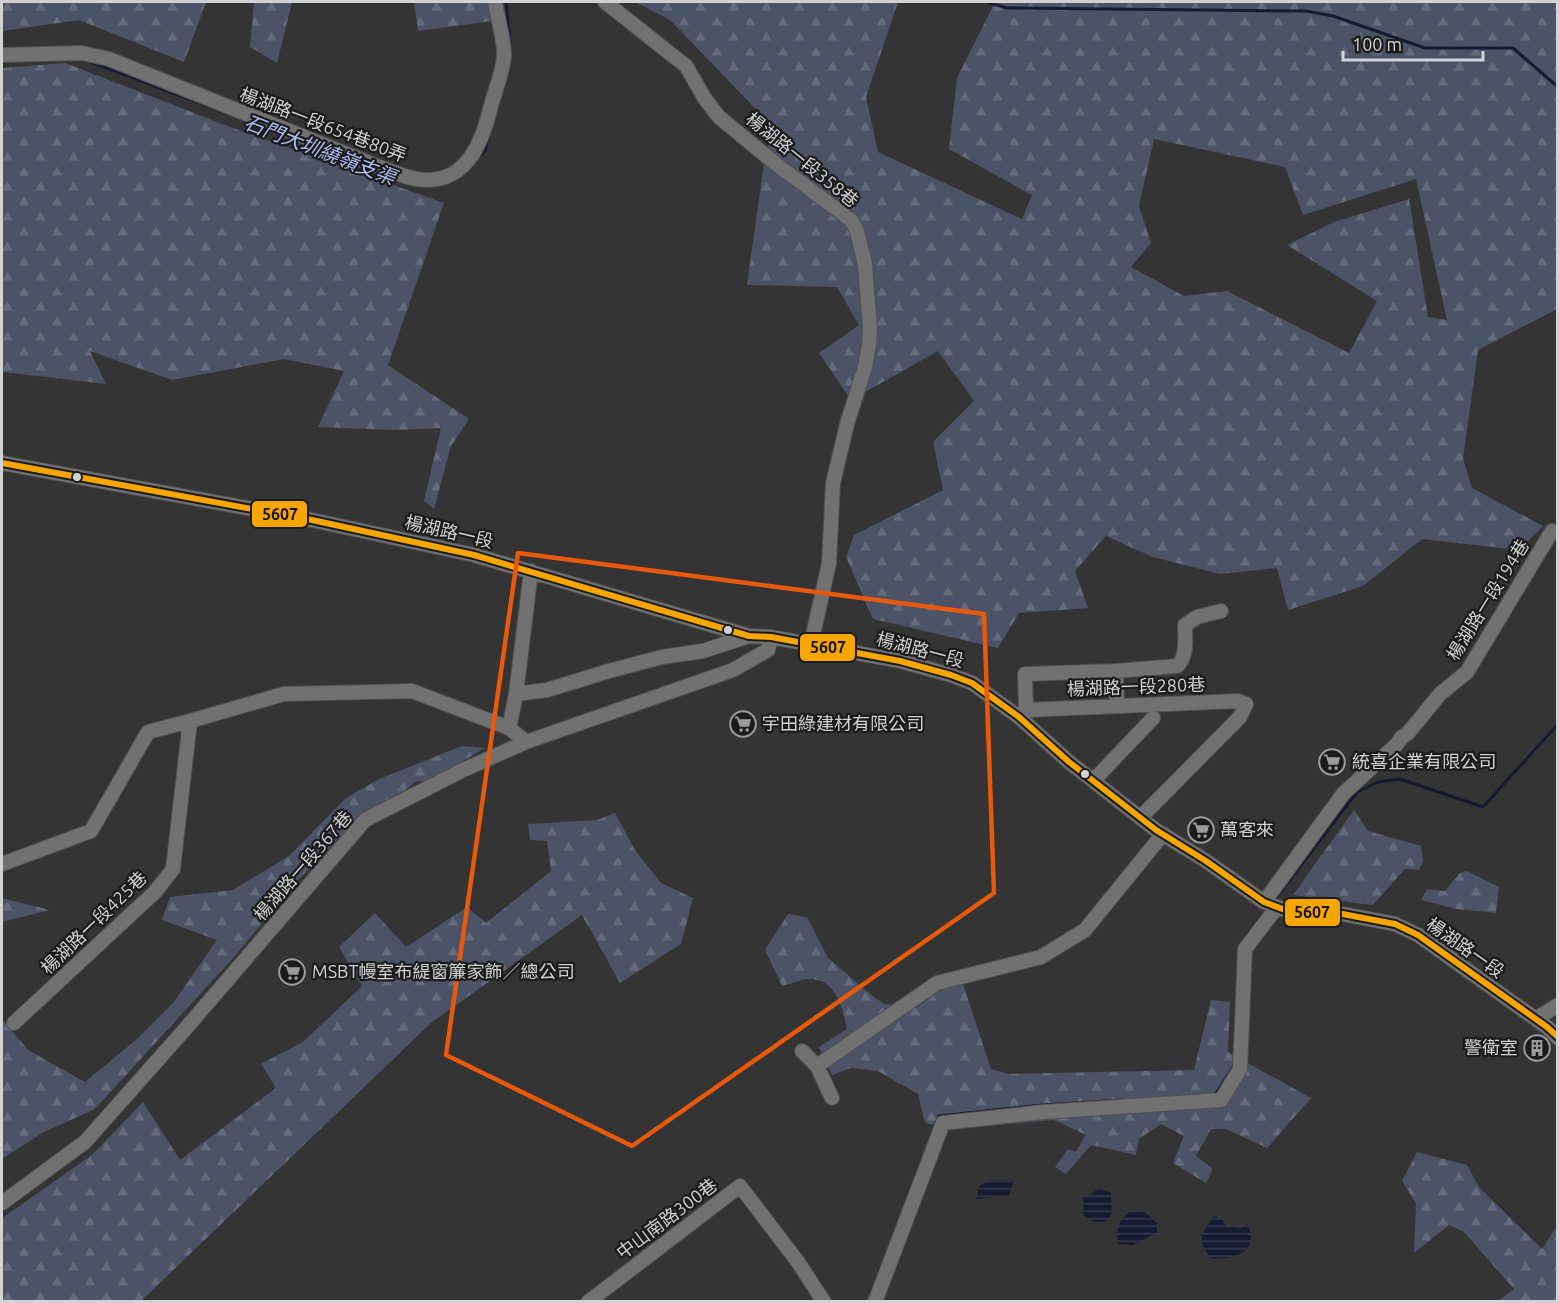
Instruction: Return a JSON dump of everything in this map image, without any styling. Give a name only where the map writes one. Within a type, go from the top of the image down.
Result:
[{"type":"street","name":"楊湖路一段654巷80弄","points":[[2,55],[82,53],[109,59],[382,168],[410,178],[428,180],[456,172],[470,159],[480,144],[505,56],[495,2]]},
{"type":"street","name":"楊湖路一段358巷","points":[[605,2],[686,66],[705,99],[719,117],[776,164],[851,220],[856,231],[865,264],[870,345],[833,483],[829,563],[811,644]]},
{"type":"street","name":"楊湖路一段","points":[[2,463],[312,520],[474,555],[749,636],[771,637],[900,660],[951,675],[972,683],[1023,714],[1093,781],[1140,818],[1270,905],[1293,913],[1332,912],[1395,924],[1418,935],[1547,1027],[1557,1038]]},
{"type":"street","name":"楊湖路一段194巷","points":[[875,1302],[943,1123],[1043,1112],[1221,1100],[1240,1069],[1245,949],[1270,905],[1343,794],[1396,746],[1440,693],[1467,672],[1552,531]]},
{"type":"street","points":[[508,728],[516,694],[531,571]]},
{"type":"street","name":"楊湖路一段280巷","points":[[1140,818],[1240,717],[1246,704],[1238,701],[1117,706],[1023,714],[1025,674],[1177,666],[1183,660],[1185,651],[1185,625],[1197,617],[1221,611]]},
{"type":"street","points":[[516,694],[547,690],[662,657],[703,651],[749,636]]},
{"type":"street","name":"楊湖路一段367巷","points":[[2,1203],[85,1142],[365,820],[463,770],[526,742],[733,670],[768,650],[771,637]]},
{"type":"street","points":[[1116,671],[1117,706]]},
{"type":"street","points":[[2,864],[91,831],[148,732],[284,694],[412,691],[508,728],[526,742]]},
{"type":"street","points":[[1093,781],[1153,718]]},
{"type":"street","name":"楊湖路一段425巷","points":[[14,1023],[155,892],[173,869],[190,721]]},
{"type":"street","points":[[817,1066],[937,983],[1041,957],[1085,930],[1163,834]]},
{"type":"street","points":[[1536,1019],[1557,1005]]},
{"type":"street","points":[[802,1051],[817,1066],[832,1098]]},
{"type":"street","name":"中山南路300巷","points":[[588,1302],[740,1186],[798,1263],[824,1302]]},
{"type":"highlighted area","points":[[518,553],[984,614],[994,893],[632,1146],[446,1055]]},
{"type":"green space","points":[[2,2],[206,2],[184,62],[79,20],[2,31]]},
{"type":"green space","points":[[254,2],[292,2],[277,63],[250,47]]},
{"type":"green space","points":[[414,2],[489,2],[492,21],[418,31]]},
{"type":"green space","points":[[635,2],[898,2],[866,97],[878,152],[1022,219],[1032,195],[949,149],[957,78],[995,2],[1557,2],[1557,309],[1478,350],[1463,459],[1472,488],[1543,526],[1519,550],[1422,539],[1363,586],[1288,610],[1277,568],[1220,574],[1153,557],[1106,536],[1075,571],[1088,608],[1019,613],[998,648],[873,619],[846,557],[854,535],[943,490],[933,442],[974,401],[938,351],[851,400],[819,353],[859,325],[837,287],[747,285],[766,149],[777,131],[670,20]],"holes":[[[1154,139],[1285,167],[1303,215],[1416,179],[1447,320],[1428,317],[1409,199],[1334,222],[1287,245],[1377,301],[1349,353],[1227,291],[1184,296],[1131,267],[1151,243],[1139,206]]]},
{"type":"green space","points":[[65,63],[233,128],[444,203],[388,365],[469,419],[451,446],[434,509],[424,501],[441,428],[393,430],[318,427],[344,371],[284,359],[172,380],[90,351],[106,384],[3,372],[2,376],[2,68]]},
{"type":"green space","points":[[462,746],[485,748],[425,783],[417,781],[405,792],[358,819],[298,880],[233,958],[95,1109],[44,1132],[2,1159],[2,1019],[28,1050],[85,1082],[136,1040],[174,1002],[217,940],[162,920],[170,897],[233,890],[289,856],[346,798],[379,779]]},
{"type":"green space","points":[[1354,810],[1368,831],[1421,846],[1423,861],[1419,870],[1405,869],[1373,905],[1293,895]]},
{"type":"green space","points":[[615,813],[635,850],[661,883],[693,898],[681,944],[620,983],[582,915],[431,1023],[141,1301],[2,1301],[2,1218],[92,1155],[143,1102],[180,1160],[276,1088],[261,1064],[303,1042],[362,986],[339,947],[375,913],[406,947],[467,907],[486,923],[551,871],[547,841],[530,840],[528,824],[597,820]]},
{"type":"green space","points":[[1467,871],[1499,887],[1496,913],[1457,909],[1421,900],[1427,889],[1445,891],[1460,873]]},
{"type":"green space","points":[[2,898],[50,910],[2,922]]},
{"type":"green space","points":[[788,914],[807,917],[828,958],[885,1004],[916,1008],[942,989],[963,984],[991,1069],[1009,1074],[1194,1070],[1211,1000],[1230,1002],[1228,1052],[1311,1098],[1267,1148],[1226,1129],[1211,1129],[1196,1156],[1213,1169],[1206,1183],[1173,1163],[1184,1136],[1161,1124],[1139,1139],[1136,1155],[1091,1145],[1066,1174],[1055,1167],[1068,1149],[1076,1152],[1086,1135],[1054,1120],[953,1129],[925,1123],[918,1094],[878,1071],[851,1068],[832,1075],[819,1047],[847,1029],[837,996],[819,980],[807,979],[782,986],[765,950]]},
{"type":"green space","points":[[1417,1152],[1467,1165],[1479,1187],[1542,1249],[1557,1226],[1557,1301],[1498,1301],[1514,1289],[1464,1232],[1449,1225],[1414,1253],[1416,1203],[1402,1181]]},
{"type":"shaded area","points":[[991,1180],[1014,1180],[1009,1195],[976,1199],[980,1185]]},
{"type":"shaded area","points":[[1099,1189],[1111,1193],[1112,1213],[1106,1222],[1095,1222],[1084,1216],[1083,1198]]},
{"type":"shaded area","points":[[1131,1211],[1145,1212],[1157,1223],[1157,1233],[1133,1245],[1118,1244],[1119,1225]]},
{"type":"shaded area","points":[[1214,1216],[1222,1219],[1226,1226],[1240,1228],[1248,1224],[1251,1239],[1246,1250],[1236,1256],[1211,1258],[1203,1246],[1202,1237]]},
{"type":"waterway","name":"石門大圳繞嶺支渠","points":[[506,2],[510,42]]},
{"type":"waterway","points":[[987,2],[1007,8],[1306,11],[1333,16],[1425,48],[1513,48],[1558,87]]},
{"type":"waterway","name":"石門大圳繞嶺支渠","points":[[86,60],[234,116]]},
{"type":"waterway","name":"石門大圳繞嶺支渠","points":[[479,156],[485,151],[489,135]]},
{"type":"waterway","points":[[1275,899],[1357,792],[1378,782],[1400,779],[1483,807],[1558,724]]},
{"type":"waterway","points":[[1241,947],[1241,943],[1267,909]]},
{"type":"waterway","points":[[1212,1095],[1215,1095],[1235,1064]]},
{"type":"waterway","points":[[936,1123],[939,1116],[1042,1105],[1122,1100]]},
{"type":"transit line","name":"5607","points":[[2,463],[312,520],[474,555],[749,636],[771,637],[900,661],[951,675],[972,683],[1019,717],[1069,762],[1156,830],[1206,861],[1264,902],[1293,913],[1332,912],[1395,924],[1418,935],[1558,1037]]},
{"type":"place","name":"宇田綠建材有限公司","points":[[743,724]]},
{"type":"place","name":"統喜企業有限公司","points":[[1332,762]]},
{"type":"place","name":"萬客來","points":[[1201,830]]},
{"type":"place","name":"MSBT幔室布緹窗簾家飾／總公司","points":[[292,972]]},
{"type":"place","name":"警衛室","points":[[1537,1048]]}]
